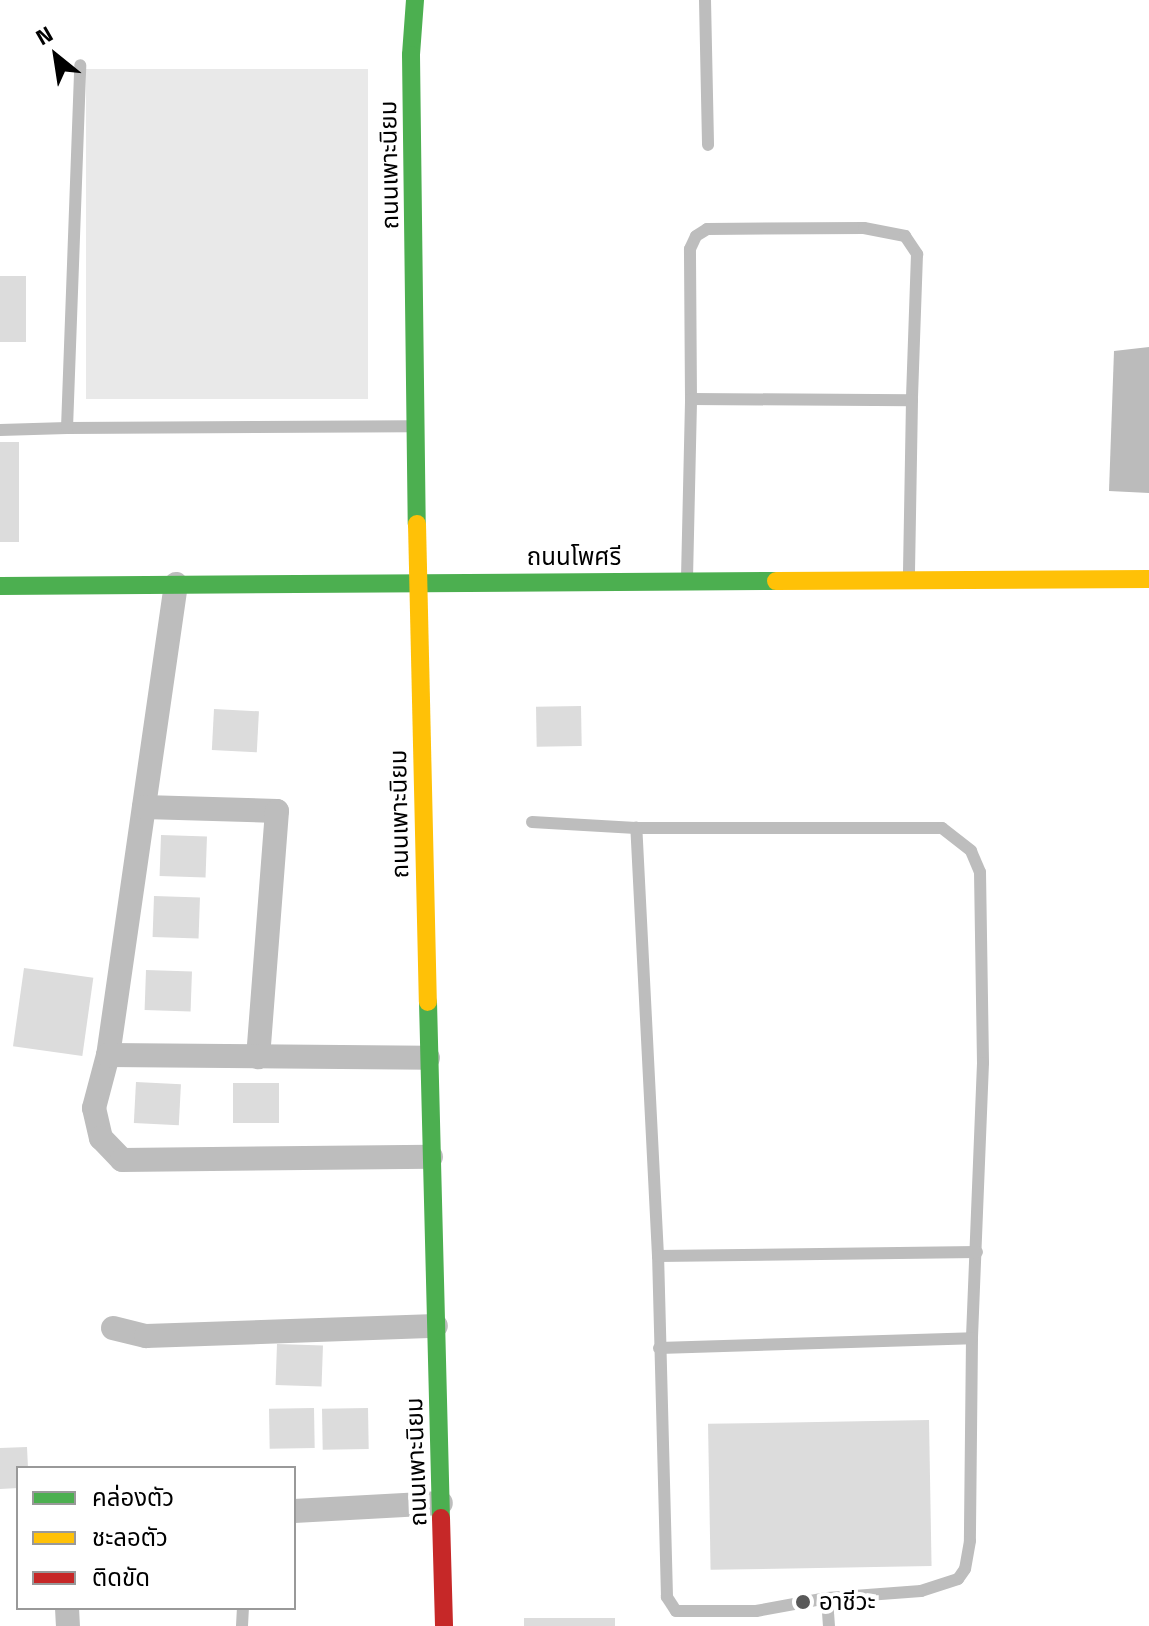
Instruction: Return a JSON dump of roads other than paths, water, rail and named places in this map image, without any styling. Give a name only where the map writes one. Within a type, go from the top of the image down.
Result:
[{"type":"street","name":"ถนนเพาะนิยม","points":[[415,0],[411,55],[418,582],[444,1626]]},
{"type":"street","name":"ถนนโพศรี","points":[[0,586],[1149,579]]},
{"type":"street","points":[[176,584],[108,1055],[94,1108],[101,1138],[122,1160],[431,1157]]},
{"type":"street","points":[[144,807],[277,811],[258,1057]]},
{"type":"street","points":[[108,1055],[428,1058]]},
{"type":"street","points":[[113,1328],[146,1336],[436,1326]]},
{"type":"street","points":[[296,1511],[441,1503]]},
{"type":"lane","points":[[705,0],[708,145]]},
{"type":"lane","points":[[67,428],[80,65]]},
{"type":"lane","points":[[687,581],[690,249],[696,236],[707,229],[864,228],[905,236],[917,254],[909,580]]},
{"type":"lane","points":[[691,399],[912,400]]},
{"type":"lane","points":[[0,430],[416,426]]},
{"type":"lane","points":[[532,822],[636,828],[942,828],[971,851],[980,872],[983,1063],[972,1338],[970,1541],[965,1569],[958,1579],[921,1591],[827,1598],[756,1611],[676,1611],[667,1597],[658,1256],[636,828]]},
{"type":"lane","points":[[658,1256],[977,1252]]},
{"type":"lane","points":[[659,1348],[972,1338]]},
{"type":"lane","points":[[827,1598],[829,1626]]},
{"type":"lane","points":[[756,1611],[757,1626]]},
{"type":"place","name":"อาชีวะ","points":[[803,1602]]}]
